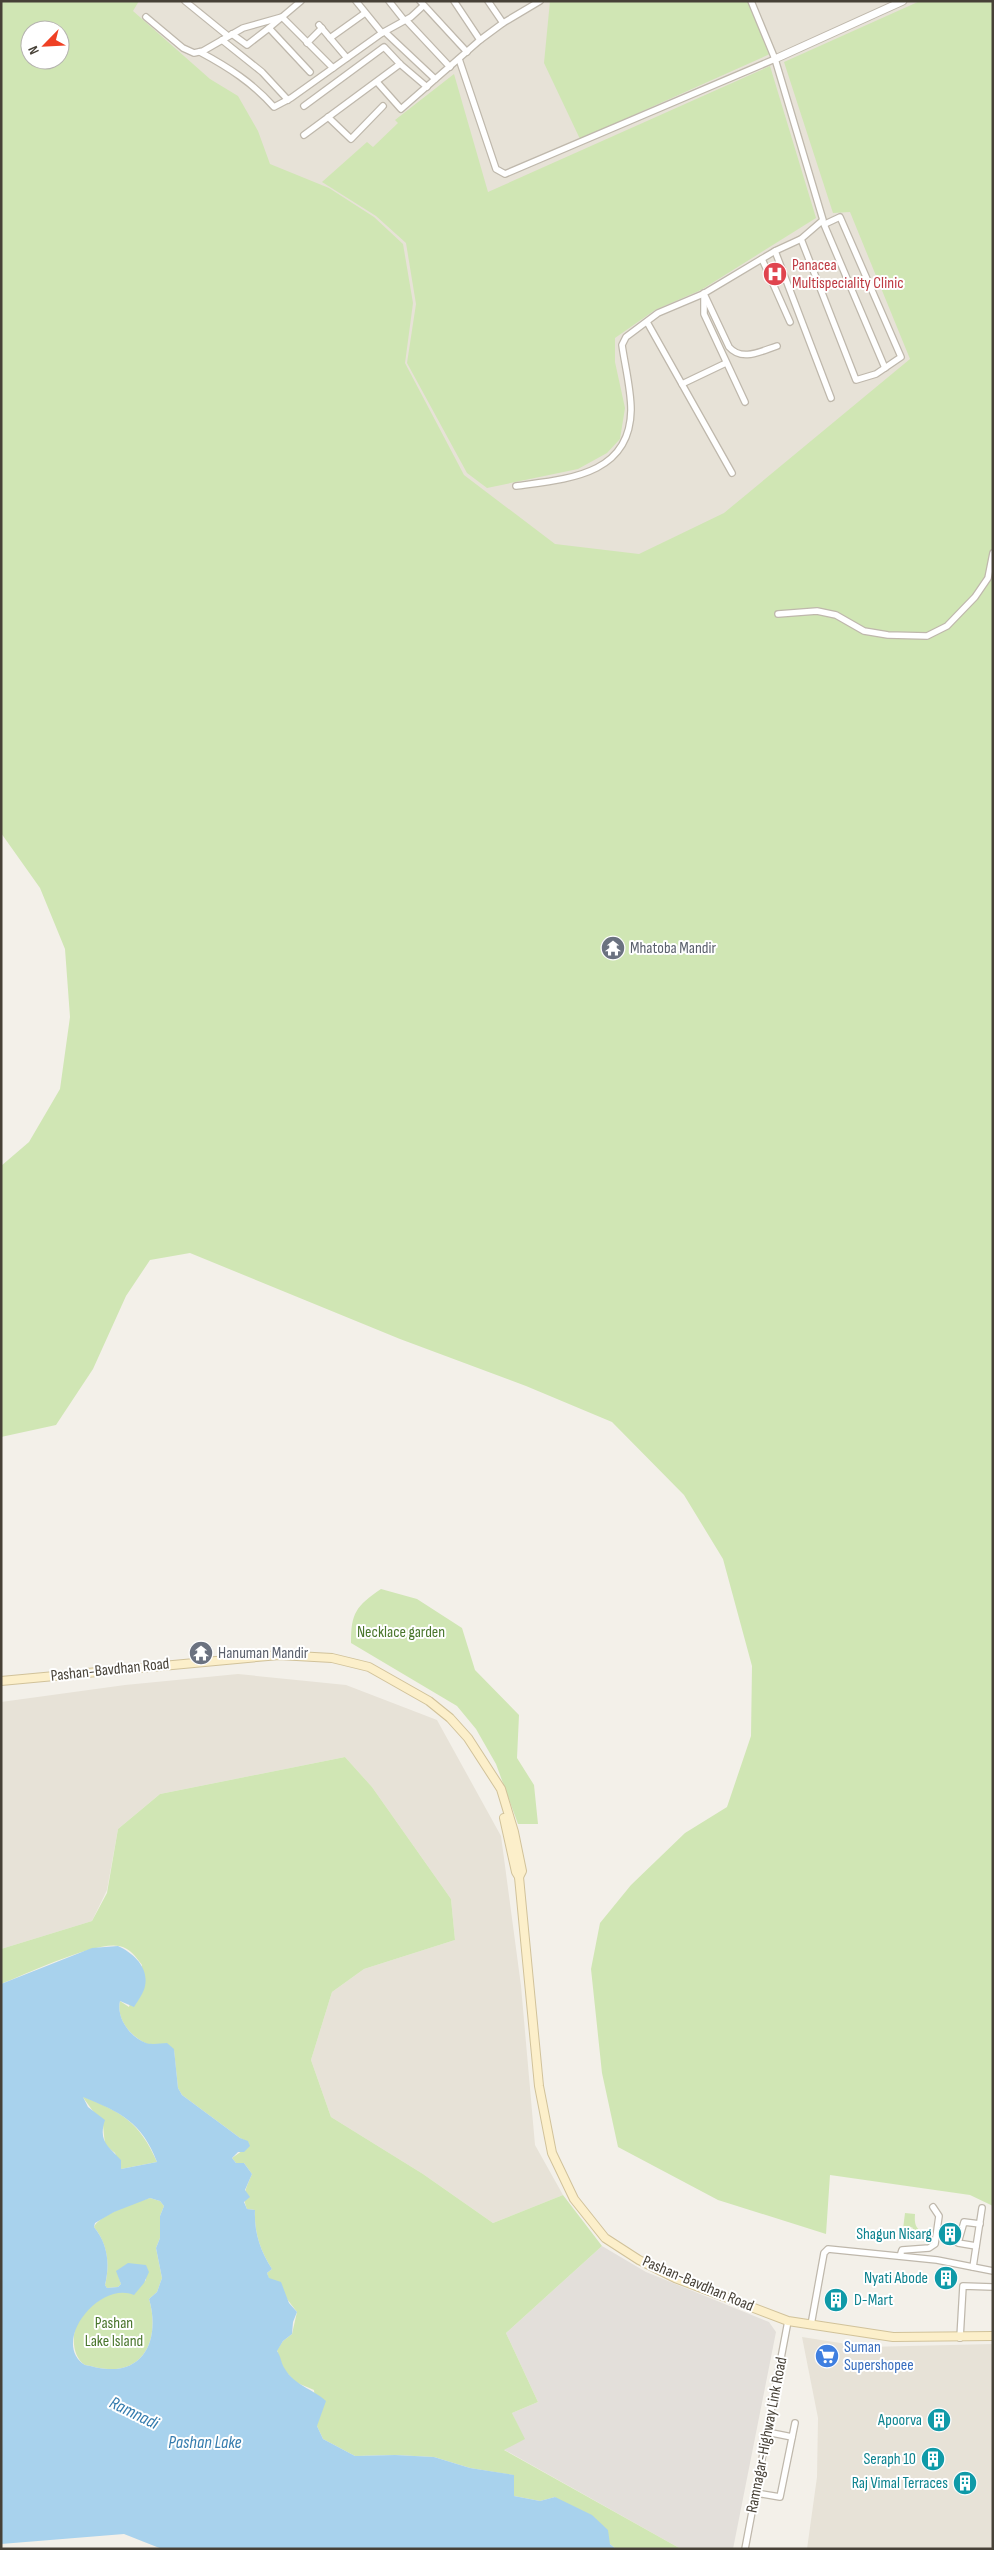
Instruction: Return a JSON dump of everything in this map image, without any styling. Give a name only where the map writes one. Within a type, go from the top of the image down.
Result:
[{"type":"main road","name":"Pashan-Bavdhan Road","points":[[1,1681],[279,1655],[332,1658],[375,1670],[429,1701],[450,1718],[468,1738],[496,1785],[516,1872],[519,1877],[543,2110],[552,2153],[574,2199],[605,2238],[639,2260],[677,2279],[788,2321],[894,2337],[960,2338],[993,2336]]},
{"type":"street","points":[[185,1],[247,46],[302,1]]},
{"type":"street","points":[[356,1],[383,32],[435,79]]},
{"type":"street","points":[[389,1],[450,67]]},
{"type":"street","points":[[454,1],[480,40]]},
{"type":"street","points":[[488,1],[503,23]]},
{"type":"street","points":[[377,82],[401,109],[480,40],[503,23],[540,1]]},
{"type":"street","points":[[751,1],[775,59],[824,222],[885,368]]},
{"type":"street","points":[[460,59],[496,168],[506,174],[775,59],[903,1]]},
{"type":"street","points":[[200,52],[244,79],[260,91],[274,107],[288,100],[383,32],[405,20],[421,4],[467,52]]},
{"type":"street","points":[[330,38],[365,13]]},
{"type":"street","points":[[146,17],[183,48],[194,53],[200,52],[230,35],[255,24],[282,17]]},
{"type":"street","points":[[282,17],[333,68]]},
{"type":"street","points":[[308,43],[320,27],[347,58]]},
{"type":"street","points":[[269,28],[310,72]]},
{"type":"street","points":[[222,40],[262,72],[288,100]]},
{"type":"street","points":[[304,106],[384,47],[400,64],[427,86]]},
{"type":"street","points":[[304,135],[400,64]]},
{"type":"street","points":[[328,117],[351,138],[383,106]]},
{"type":"street","points":[[516,486],[569,478],[596,469],[620,451],[624,443],[631,411],[623,342],[626,337],[658,313],[704,293],[775,251],[801,239],[824,222],[840,217],[869,280],[901,358],[876,374],[856,380],[801,239]]},
{"type":"street","points":[[775,251],[832,398]]},
{"type":"street","points":[[762,259],[790,322]]},
{"type":"street","points":[[704,293],[729,347],[734,352],[744,355],[777,346]]},
{"type":"street","points":[[704,293],[704,314],[745,402]]},
{"type":"street","points":[[647,322],[732,473]]},
{"type":"street","points":[[682,384],[726,364]]},
{"type":"street","points":[[778,614],[817,611],[836,615],[864,631],[888,635],[927,636],[947,626],[975,597],[988,578],[993,553]]},
{"type":"street","points":[[900,2256],[902,2250],[933,2246],[934,2233],[939,2216],[934,2207]]},
{"type":"street","points":[[973,2267],[982,2208]]},
{"type":"street","points":[[976,2246],[958,2243],[964,2222],[980,2224]]},
{"type":"street","points":[[811,2325],[826,2250],[900,2256],[993,2271]]},
{"type":"street","points":[[960,2338],[962,2286],[993,2287]]},
{"type":"street","name":"Ramnagar-Highway Link Road","points":[[745,2549],[788,2321]]},
{"type":"street","points":[[756,2493],[780,2497],[795,2423]]},
{"type":"street","points":[[767,2432],[792,2437]]},
{"type":"shaded area","points":[[93,1],[993,1],[935,370],[668,583],[547,560],[431,470]]},
{"type":"shaded area","points":[[238,1674],[346,1685],[437,1720],[501,1836],[521,1986],[535,2145],[563,2195],[493,2223],[423,2174],[331,2117],[311,2060],[332,1992],[364,1969],[455,1940],[451,1899],[372,1787],[345,1757],[160,1794],[118,1829],[107,1890],[92,1921],[1,1949],[1,1702],[125,1685]]},
{"type":"shaded area","points":[[602,2246],[646,2272],[769,2322],[776,2332],[733,2549],[681,2549],[503,2449],[524,2439],[512,2413],[538,2402],[506,2333]]},
{"type":"shaded area","points":[[802,2337],[866,2347],[993,2344],[993,2549],[807,2549],[817,2477],[818,2418]]},
{"type":"green space","points":[[1,1],[139,1],[133,11],[210,79],[238,96],[258,131],[270,164],[329,188],[374,217],[403,244],[413,303],[405,363],[464,475],[555,544],[639,554],[724,513],[910,359],[850,212],[833,213],[784,62],[920,1],[993,1],[993,2206],[970,2195],[830,2175],[826,2234],[718,2200],[618,2147],[602,2073],[591,1969],[600,1923],[631,1885],[685,1833],[727,1807],[751,1736],[752,1666],[723,1559],[684,1495],[612,1422],[526,1386],[400,1339],[190,1253],[150,1260],[126,1296],[93,1369],[56,1425],[1,1437],[1,1166],[29,1142],[60,1089],[70,1017],[65,949],[40,888],[1,833]]},
{"type":"green space","points":[[550,1],[750,1],[770,54],[580,139],[544,63]]},
{"type":"green space","points":[[770,66],[816,218],[701,290],[655,310],[615,338],[615,362],[625,408],[620,439],[607,453],[578,469],[487,488],[467,473],[407,363],[416,304],[406,243],[376,216],[322,182],[367,142],[373,147],[398,123],[395,120],[454,74],[488,192]]},
{"type":"green space","name":"Necklace garden","points":[[381,1589],[417,1599],[462,1628],[475,1670],[519,1715],[517,1758],[534,1785],[538,1824],[518,1824],[496,1764],[476,1729],[457,1706],[351,1643],[352,1624],[357,1611],[366,1600]]},
{"type":"green space","points":[[345,1757],[372,1787],[451,1899],[455,1940],[364,1969],[332,1992],[311,2060],[331,2117],[423,2174],[493,2223],[563,2195],[602,2246],[506,2333],[538,2402],[512,2413],[525,2439],[504,2450],[681,2549],[616,2549],[555,2497],[540,2501],[514,2496],[513,2475],[470,2468],[434,2457],[395,2455],[355,2456],[323,2439],[317,2426],[314,2390],[295,2382],[283,2368],[277,2350],[283,2341],[292,2334],[297,2312],[274,2282],[269,2279],[267,2273],[272,2269],[259,2241],[255,2210],[247,2209],[245,2204],[245,2191],[252,2174],[244,2163],[236,2163],[232,2158],[249,2146],[248,2142],[182,2095],[178,2088],[174,2050],[141,2041],[130,2032],[122,2020],[119,2008],[120,2001],[129,2007],[142,1965],[126,1949],[119,1946],[108,1946],[94,1948],[61,1959],[1,1984],[1,1949],[92,1921],[107,1893],[118,1829],[160,1794]]},
{"type":"green space","points":[[82,2096],[108,2107],[136,2127],[157,2162],[121,2169],[115,2153],[105,2145],[103,2125]]},
{"type":"green space","name":"Pashan Lake Island","points":[[150,2198],[160,2201],[164,2206],[160,2216],[160,2238],[156,2248],[162,2278],[157,2292],[149,2299],[153,2324],[148,2347],[133,2364],[122,2368],[105,2369],[85,2365],[77,2356],[74,2343],[75,2330],[80,2318],[102,2298],[116,2292],[130,2293],[146,2280],[146,2265],[135,2265],[119,2277],[121,2284],[118,2287],[107,2288],[105,2285],[107,2255],[102,2240],[94,2227],[110,2214]]},
{"type":"green space","points":[[905,2213],[915,2214],[917,2228],[930,2234],[929,2243],[914,2238],[916,2235],[912,2227],[909,2229],[911,2234],[906,2234],[903,2229]]},
{"type":"water","name":"Pashan Lake","points":[[118,1946],[139,1961],[145,1973],[145,1986],[134,2007],[120,2001],[120,2014],[125,2026],[130,2032],[146,2043],[167,2043],[174,2049],[178,2088],[182,2095],[240,2138],[248,2141],[250,2146],[244,2152],[238,2152],[232,2158],[236,2163],[244,2163],[252,2174],[245,2190],[250,2197],[244,2202],[247,2209],[255,2210],[259,2241],[272,2269],[267,2273],[269,2278],[281,2282],[289,2303],[297,2312],[293,2322],[292,2334],[283,2341],[277,2351],[284,2367],[293,2379],[326,2401],[317,2426],[323,2439],[355,2456],[395,2455],[434,2457],[470,2468],[514,2475],[514,2496],[540,2501],[555,2497],[592,2515],[608,2530],[610,2544],[616,2549],[162,2549],[124,2534],[1,2544],[1,1984],[92,1948]],"holes":[[[83,2097],[108,2108],[128,2120],[144,2137],[157,2162],[121,2169],[121,2160],[108,2147],[104,2138],[103,2127],[105,2120],[88,2107]],[[150,2198],[160,2201],[164,2206],[160,2216],[160,2238],[156,2248],[162,2278],[157,2292],[149,2299],[153,2324],[148,2347],[133,2364],[122,2368],[105,2369],[85,2365],[76,2355],[73,2343],[76,2329],[83,2316],[94,2305],[107,2297],[120,2293],[134,2295],[144,2283],[149,2272],[146,2265],[128,2263],[116,2271],[121,2284],[118,2287],[107,2288],[105,2285],[107,2254],[102,2240],[94,2227],[95,2223],[114,2212]]]},
{"type":"place","name":"Panacea Multispeciality Clinic","points":[[775,274]]},
{"type":"place","name":"Mhatoba Mandir","points":[[613,948]]},
{"type":"place","name":"Hanuman Mandir","points":[[201,1653]]},
{"type":"place","name":"Shagun Nisarg","points":[[950,2234]]},
{"type":"place","name":"Nyati Abode","points":[[946,2278]]},
{"type":"place","name":"D-Mart","points":[[836,2300]]},
{"type":"place","name":"Suman Supershopee","points":[[827,2356]]},
{"type":"place","name":"Apoorva","points":[[939,2420]]},
{"type":"place","name":"Seraph 10","points":[[933,2459]]},
{"type":"place","name":"Raj Vimal Terraces","points":[[965,2483]]},
{"type":"water label","name":"Ramnadi","points":[[134,2413]]}]
